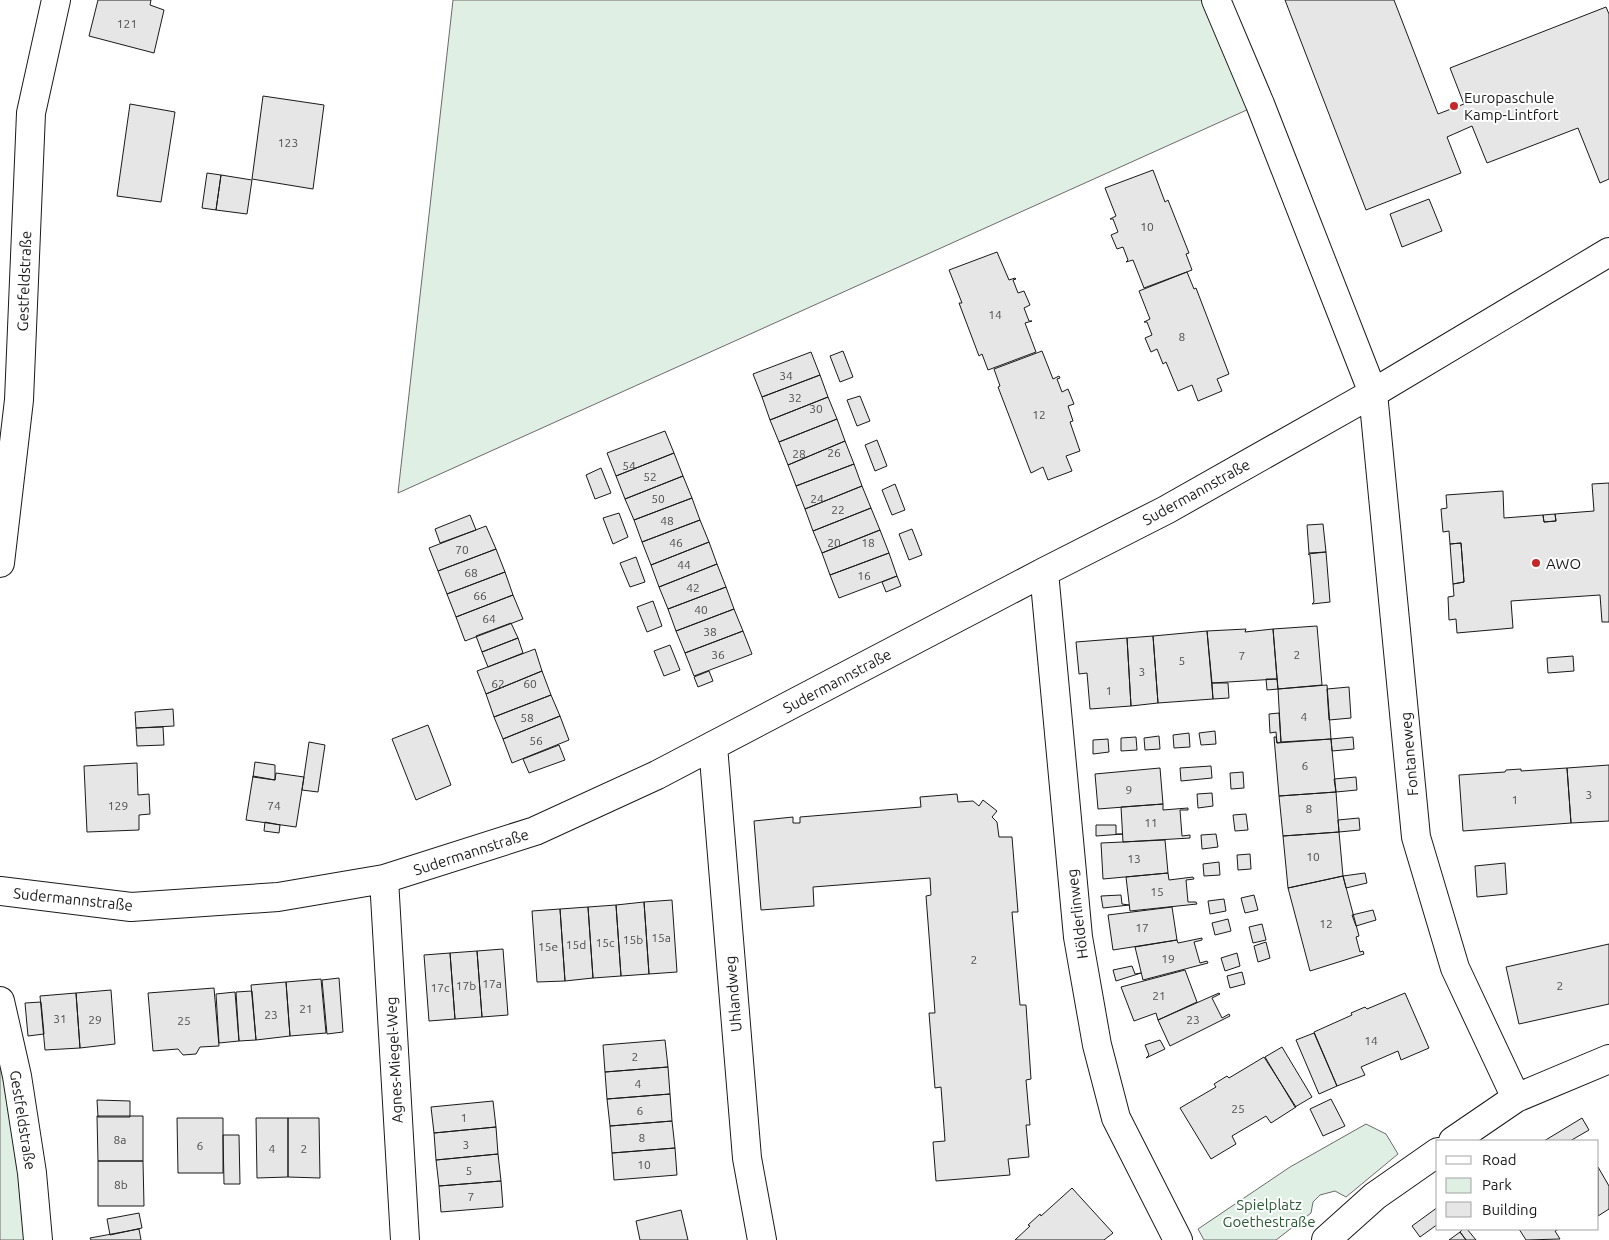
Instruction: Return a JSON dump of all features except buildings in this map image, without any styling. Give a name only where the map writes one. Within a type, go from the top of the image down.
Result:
[{"type":"street","name":"Gestfeldstraße","points":[[0,563],[19,400],[31,114],[56,0]]},
{"type":"street","name":"Fontaneweg","points":[[1216,0],[1260,104],[1373,393],[1416,837],[1455,968],[1516,1098]]},
{"type":"street","name":"Sudermannstraße","points":[[0,891],[131,907],[278,897],[384,879],[535,831],[657,775],[1166,510],[1373,393],[1609,252]]},
{"type":"street","name":"Hölderlinweg","points":[[1044,572],[1078,937],[1097,1045],[1116,1118],[1178,1240]]},
{"type":"street","name":"Uhlandweg","points":[[713,746],[747,1158],[762,1240]]},
{"type":"street","name":"Agnes-Miegel-Weg","points":[[384,879],[404,1240]]},
{"type":"street","name":"Gestfeldstraße","points":[[0,1001],[16,1076],[32,1173],[38,1240]]},
{"type":"street","points":[[1454,1140],[1516,1098],[1609,1059]]},
{"type":"street","points":[[1326,1240],[1375,1196],[1436,1153]]},
{"type":"green space","points":[[453,0],[1216,0],[1260,104],[398,493]]},
{"type":"green space","points":[[0,1019],[38,1240],[0,1240]]},
{"type":"green space","name":"Spielplatz Goethestraße","points":[[1366,1124],[1386,1134],[1398,1154],[1346,1197],[1335,1191],[1320,1195],[1313,1202],[1311,1213],[1276,1240],[1204,1240],[1198,1229],[1290,1167]]},
{"type":"place","name":"Europaschule Kamp-Lintfort","points":[[1454,106]]},
{"type":"place","name":"AWO","points":[[1536,563]]}]
